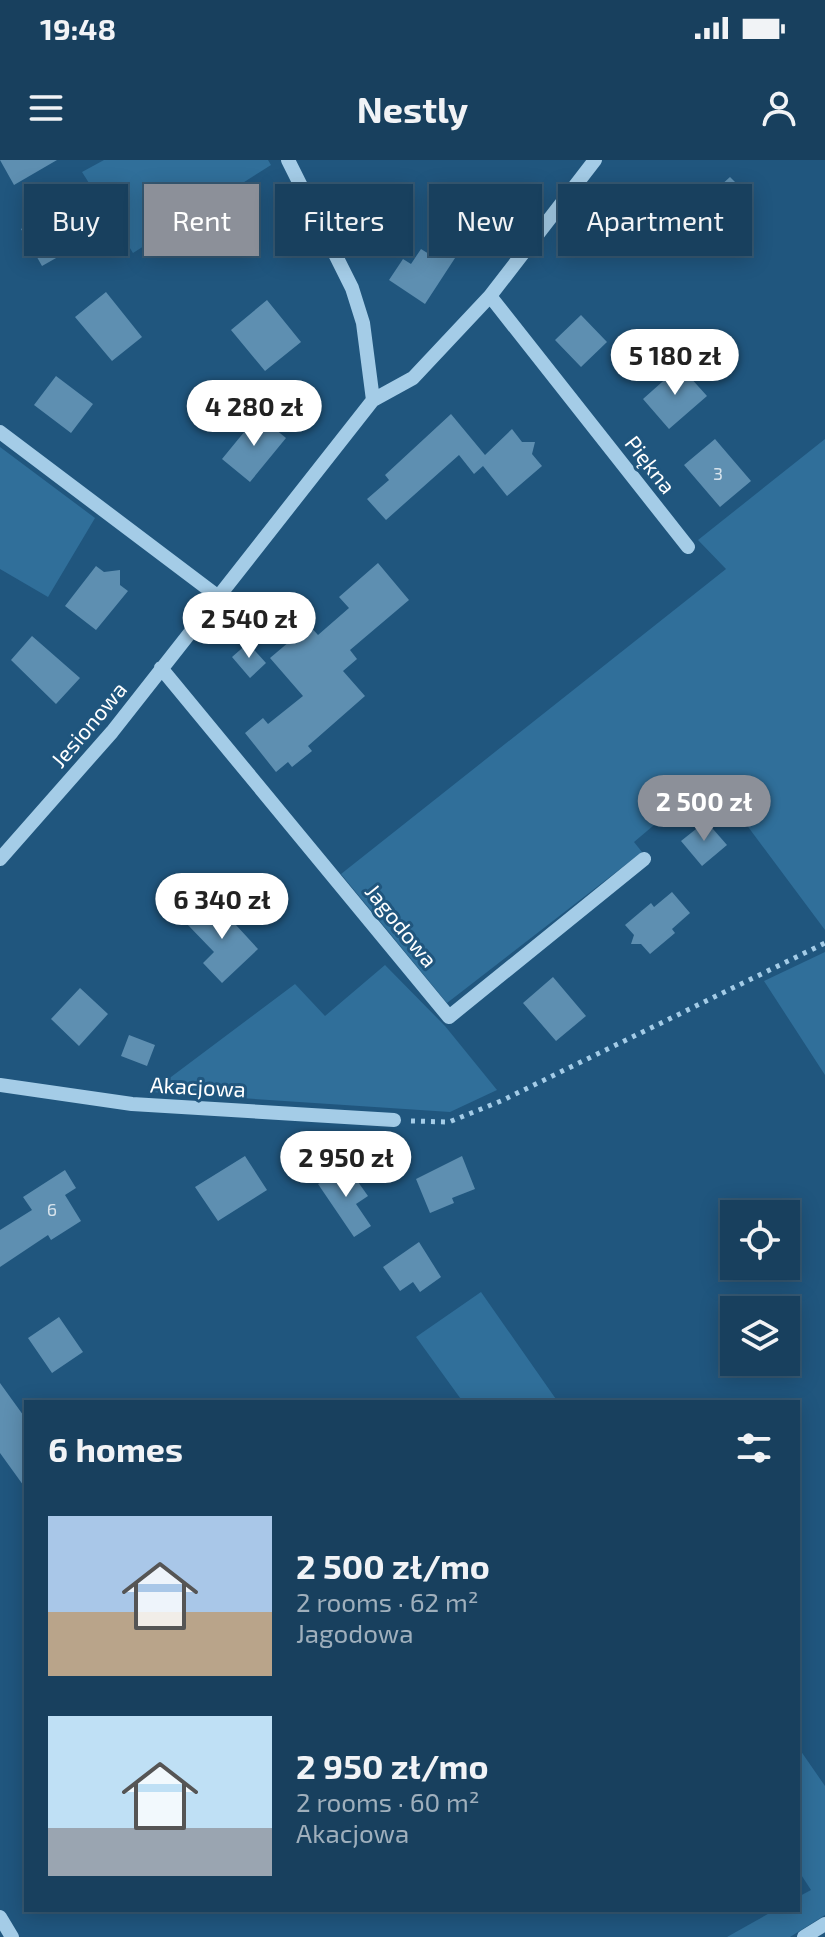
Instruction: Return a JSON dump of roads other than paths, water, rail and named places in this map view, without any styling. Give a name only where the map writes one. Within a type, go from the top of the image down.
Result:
[{"type":"street","points":[[288,160],[352,288],[363,323],[373,400],[413,378],[490,296],[595,160]]},
{"type":"street","name":"Piękna","points":[[490,296],[688,547]]},
{"type":"street","name":"Jesionowa","points":[[0,859],[112,732],[216,595],[373,400]]},
{"type":"street","points":[[0,432],[216,595]]},
{"type":"street","name":"Jagodowa","points":[[161,668],[449,1017],[644,859]]},
{"type":"street","name":"Akacjowa","points":[[0,1085],[132,1104],[394,1120]]},
{"type":"street","points":[[0,1917],[12,1937]]},
{"type":"street","points":[[804,1937],[825,1924]]}]
